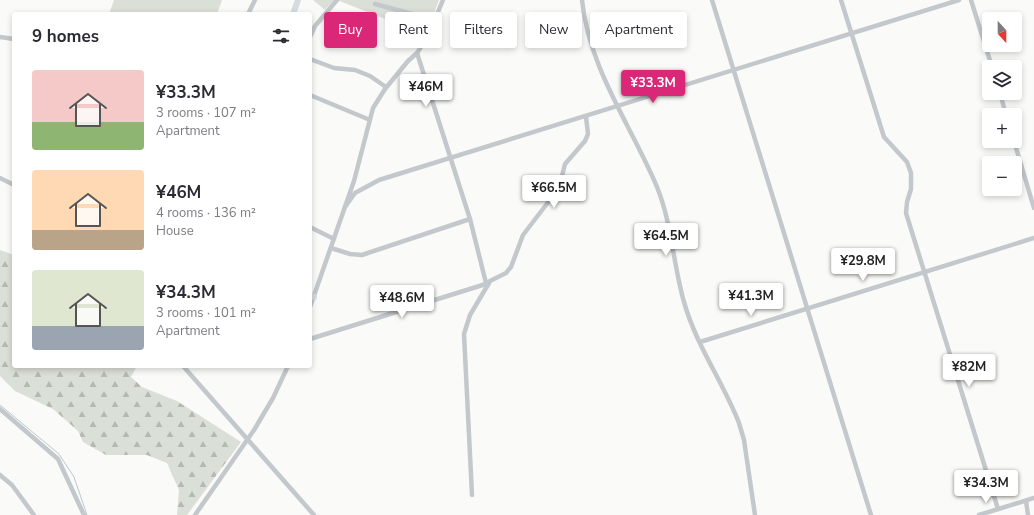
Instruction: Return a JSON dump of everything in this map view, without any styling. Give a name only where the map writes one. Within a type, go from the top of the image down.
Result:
[{"type":"main road","points":[[294,12],[298,0]]},
{"type":"street","points":[[249,12],[255,0]]},
{"type":"street","points":[[312,33],[316,26],[337,0]]},
{"type":"street","points":[[438,12],[443,0]]},
{"type":"street","points":[[582,0],[589,39],[596,59],[651,175],[661,200],[667,219],[683,301],[700,342],[739,423],[744,440],[755,515]]},
{"type":"street","points":[[712,0],[871,515]]},
{"type":"street","points":[[841,0],[884,137],[907,162],[911,174],[911,189],[907,202],[906,213],[998,509]]},
{"type":"street","points":[[345,207],[356,193],[369,184],[960,0]]},
{"type":"street","points":[[971,0],[990,60]]},
{"type":"street","points":[[375,4],[405,12]]},
{"type":"street","points":[[0,37],[12,38]]},
{"type":"street","points":[[312,296],[345,207],[373,108],[386,87],[408,61],[417,53],[420,48]]},
{"type":"street","points":[[417,53],[451,158],[488,283],[470,315],[464,334],[472,495]]},
{"type":"street","points":[[312,59],[334,68],[360,72],[370,76],[386,87]]},
{"type":"street","points":[[312,96],[370,120]]},
{"type":"street","points":[[312,337],[488,283],[506,273],[511,267],[524,235],[559,188],[564,164],[585,141],[588,134],[586,117]]},
{"type":"street","points":[[1016,148],[1034,208]]},
{"type":"street","points":[[0,178],[12,184]]},
{"type":"street","points":[[331,248],[350,254],[362,254],[470,220]]},
{"type":"street","points":[[312,228],[334,239]]},
{"type":"street","points":[[700,342],[1034,238]]},
{"type":"street","points":[[185,368],[314,515]]},
{"type":"street","points":[[194,515],[248,439],[273,398],[287,368]]},
{"type":"street","points":[[0,409],[58,459],[84,515]]},
{"type":"street","points":[[0,475],[12,485],[34,515]]},
{"type":"street","points":[[979,515],[1034,498]]},
{"type":"street","points":[[1026,501],[1028,515]]},
{"type":"green space","points":[[114,0],[222,0],[218,12],[110,12]]},
{"type":"green space","points":[[313,0],[334,0],[325,10]]},
{"type":"green space","points":[[337,0],[439,0],[435,12],[385,12],[385,19],[377,16],[377,12],[368,12]]},
{"type":"green space","points":[[0,250],[12,254],[12,368],[136,368],[131,377],[142,387],[177,401],[241,442],[187,515],[177,515],[179,490],[167,463],[147,455],[106,455],[83,442],[78,431],[53,409],[15,391],[0,376]]},
{"type":"waterway","points":[[0,405],[59,454],[74,477],[87,515]]}]
